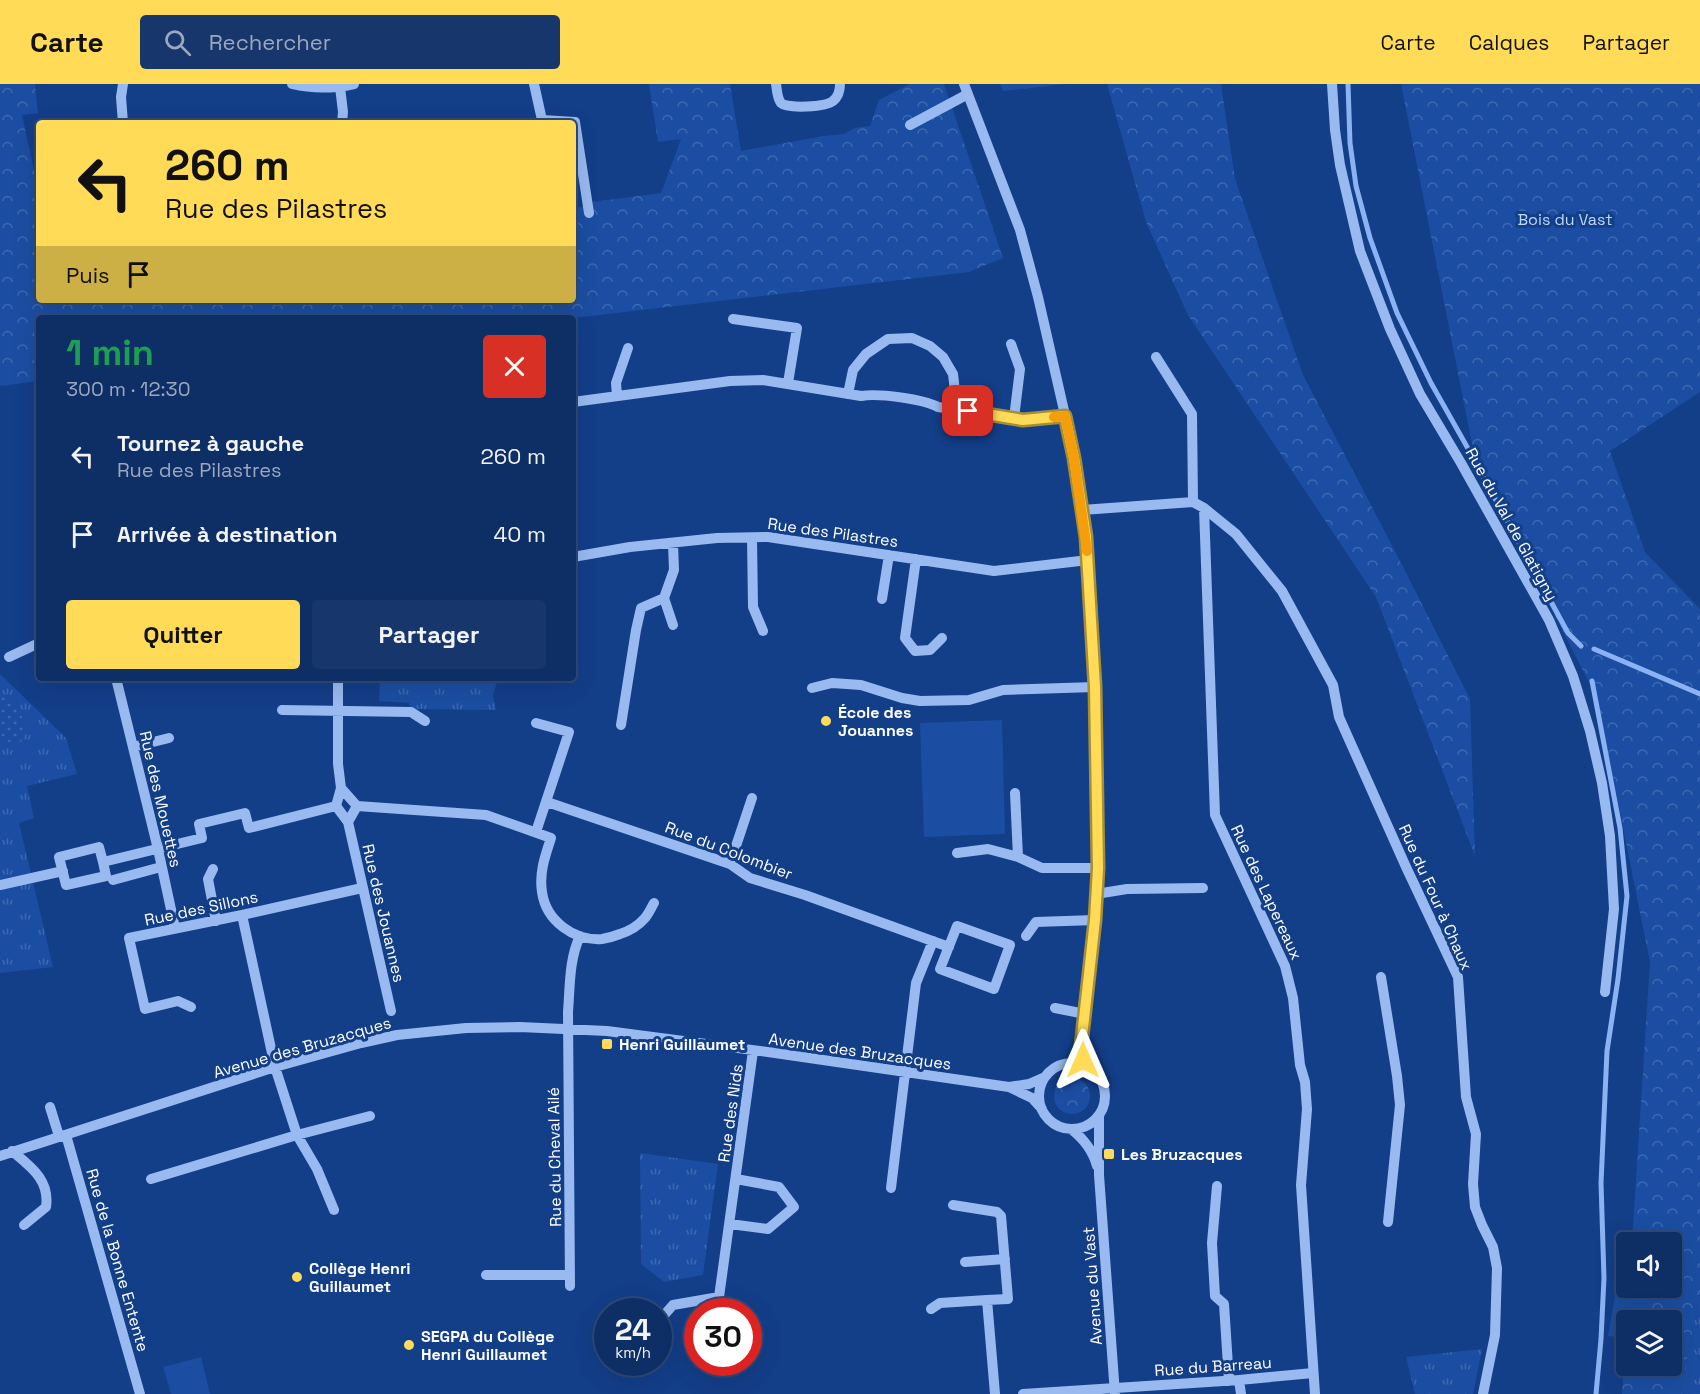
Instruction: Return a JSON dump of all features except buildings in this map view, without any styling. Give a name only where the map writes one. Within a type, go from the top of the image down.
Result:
[{"type":"street","points":[[123,84],[121,97],[123,120]]},
{"type":"street","points":[[292,84],[318,88],[354,84]]},
{"type":"street","points":[[534,84],[538,120]]},
{"type":"street","points":[[776,84],[782,104],[797,106],[829,104],[838,96],[840,84]]},
{"type":"street","name":"Rue du Val de Glatigny","points":[[1332,84],[1340,165],[1358,241],[1375,292],[1420,394],[1549,620],[1573,676],[1590,731],[1602,783],[1610,836],[1614,909],[1605,992]]},
{"type":"street","points":[[340,87],[342,120]]},
{"type":"street","points":[[910,125],[966,89],[1020,230],[1065,416],[1082,510],[1088,560],[1095,687],[1098,868],[1095,920],[1081,1046],[1084,1065]]},
{"type":"street","points":[[576,128],[589,213]]},
{"type":"street","points":[[733,319],[797,328],[788,383]]},
{"type":"street","points":[[848,394],[853,370],[866,354],[888,339],[912,338],[930,346],[943,357],[953,374],[955,410]]},
{"type":"street","points":[[1011,344],[1020,369],[1014,418]]},
{"type":"street","points":[[617,396],[616,383],[628,348]]},
{"type":"street","points":[[1082,510],[1194,502],[1192,414],[1156,357]]},
{"type":"street","points":[[576,402],[730,381],[763,380],[861,396],[873,394],[930,402],[938,407],[1023,420],[1065,416]]},
{"type":"street","name":"Rue du Four à Chaux","points":[[1194,502],[1236,534],[1282,591],[1333,685],[1339,717],[1458,977],[1466,1097],[1476,1134],[1473,1184],[1475,1207],[1493,1247],[1497,1268],[1495,1335],[1483,1394]]},
{"type":"street","name":"Rue des Lapereaux","points":[[1204,508],[1215,815],[1285,966],[1293,998],[1300,1065],[1305,1082],[1306,1109],[1301,1185],[1315,1394]]},
{"type":"street","name":"Rue des Pilastres","points":[[576,556],[630,547],[717,538],[768,537],[994,572],[1088,560]]},
{"type":"street","points":[[752,538],[753,607],[763,631]]},
{"type":"street","points":[[673,625],[664,598],[674,570],[674,543]]},
{"type":"street","points":[[882,599],[889,555]]},
{"type":"street","points":[[916,559],[905,638],[915,651],[930,650],[942,638]]},
{"type":"street","points":[[621,725],[641,608],[664,598]]},
{"type":"street","points":[[9,657],[36,645]]},
{"type":"street","name":"Rue des Mouettes","points":[[117,681],[175,928]]},
{"type":"street","points":[[103,862],[202,838],[199,824],[245,813],[249,828],[336,806],[341,788],[338,765],[338,681]]},
{"type":"street","points":[[812,688],[832,683],[861,685],[902,698],[920,701],[969,700],[1003,690],[1095,687]]},
{"type":"street","points":[[282,710],[411,712],[425,721]]},
{"type":"street","points":[[536,723],[569,732],[536,832]]},
{"type":"street","points":[[133,747],[169,738]]},
{"type":"street","points":[[341,788],[357,806],[486,815],[551,838],[543,864],[542,893],[546,908],[555,921],[566,930],[580,936],[604,939],[624,933],[644,919],[654,903]]},
{"type":"street","points":[[1015,793],[1018,857]]},
{"type":"street","points":[[730,864],[752,798]]},
{"type":"street","name":"Rue du Colombier","points":[[547,802],[730,864],[750,878],[805,895],[949,947]]},
{"type":"street","name":"Rue des Jouannes","points":[[336,806],[348,822],[391,1011]]},
{"type":"street","points":[[348,822],[357,806]]},
{"type":"street","points":[[99,847],[103,862],[106,876],[66,885],[59,856],[99,847]]},
{"type":"street","points":[[957,853],[988,849],[1018,857],[1042,868],[1098,868]]},
{"type":"street","points":[[113,880],[161,867]]},
{"type":"street","points":[[213,869],[208,879],[216,921]]},
{"type":"street","points":[[0,885],[63,871]]},
{"type":"street","name":"Rue des Sillons","points":[[191,1007],[178,1001],[145,1009],[129,938],[362,888]]},
{"type":"street","points":[[1096,894],[1127,889],[1203,888]]},
{"type":"street","points":[[242,915],[275,1068],[297,1136],[317,1169],[334,1210]]},
{"type":"street","points":[[1026,936],[1036,922],[1095,920]]},
{"type":"street","points":[[957,926],[1010,945],[994,989],[940,969],[949,947],[957,926]]},
{"type":"street","name":"Rue du Cheval Ailé","points":[[486,1275],[570,1280],[568,1029],[570,977],[580,936]]},
{"type":"street","points":[[891,1188],[916,983],[933,941]]},
{"type":"street","points":[[1381,977],[1400,1105],[1388,1222]]},
{"type":"street","points":[[1055,1008],[1085,1014]]},
{"type":"street","name":"Avenue des Bruzacques","points":[[4,1155],[275,1068],[361,1043],[397,1035],[466,1028],[520,1027],[607,1031],[753,1051],[1009,1088],[1032,1098],[1042,1109]]},
{"type":"street","points":[[1068,1063],[1084,1065],[1096,1073],[1104,1087],[1105,1102],[1099,1116],[1087,1126],[1071,1129],[1051,1122],[1042,1109],[1039,1094],[1045,1077],[1054,1068],[1068,1063],[1075,1057],[1081,1046]]},
{"type":"street","name":"Rue des Nids","points":[[672,1306],[719,1297],[753,1051]]},
{"type":"street","name":"Avenue des Bruzacques","points":[[1009,1088],[1029,1084],[1045,1077]]},
{"type":"street","name":"Rue de la Bonne Entente","points":[[50,1107],[63,1136],[140,1394]]},
{"type":"street","points":[[151,1179],[370,1116]]},
{"type":"street","name":"Avenue du Vast","points":[[1099,1116],[1099,1175],[1115,1391]]},
{"type":"street","name":"Avenue du Vast","points":[[1071,1129],[1090,1150],[1099,1175]]},
{"type":"street","points":[[4,1155],[40,1176],[47,1198],[46,1207],[24,1225]]},
{"type":"street","name":"Rue des Nids","points":[[730,1224],[768,1229],[795,1207],[779,1187],[736,1179]]},
{"type":"street","points":[[1217,1186],[1212,1243],[1215,1296],[1224,1304],[1234,1380],[1241,1394]]},
{"type":"street","points":[[931,1309],[940,1303],[1008,1299],[1001,1216],[997,1212],[953,1205]]},
{"type":"street","points":[[965,1263],[1005,1259]]},
{"type":"street","points":[[987,1300],[995,1394]]},
{"type":"street","name":"Rue du Barreau","points":[[1023,1394],[1115,1391],[1312,1374]]},
{"type":"green space","points":[[0,84],[35,84],[38,113],[22,115],[36,179],[36,303],[576,303],[576,208],[592,206],[592,202],[661,193],[681,139],[658,142],[649,84],[730,84],[741,151],[844,134],[855,128],[870,126],[879,100],[910,84],[944,84],[1003,258],[969,272],[576,318],[576,315],[36,315],[36,381],[0,386]]},
{"type":"green space","points":[[1000,84],[1066,84],[1003,91]]},
{"type":"green space","points":[[1107,84],[1221,84],[1235,179],[1303,375],[1470,699],[1475,856],[1376,597],[1188,315],[1146,222]]},
{"type":"green space","name":"Bois du Vast","points":[[1401,84],[1700,84],[1700,392],[1610,451],[1645,552],[1700,609],[1700,1294],[1680,1394],[1622,1394],[1623,1376],[1682,1376],[1682,1310],[1628,1310],[1628,1298],[1682,1298],[1682,1232],[1633,1232],[1650,962],[1597,698],[1475,459]]},
{"type":"green space","points":[[0,674],[66,738],[77,774],[27,786],[34,818],[19,823],[53,967],[0,973]]},
{"type":"green space","points":[[380,681],[497,681],[493,696],[496,710],[410,709],[409,703],[379,701]]},
{"type":"green space","points":[[0,693],[21,714],[26,733],[19,745],[0,739]]},
{"type":"green space","points":[[1002,720],[1005,834],[924,837],[920,723]]},
{"type":"green space","points":[[1072,1078],[1085,1083],[1090,1096],[1085,1109],[1072,1114],[1059,1109],[1054,1096],[1059,1083]]},
{"type":"green space","points":[[640,1153],[718,1164],[703,1275],[664,1282],[641,1264]]},
{"type":"green space","points":[[1616,1291],[1616,1298],[1645,1298],[1642,1310],[1616,1310],[1616,1337],[1608,1336]]},
{"type":"green space","points":[[1700,1294],[1700,1394],[1680,1394]]},
{"type":"green space","points":[[1482,1349],[1473,1394],[1415,1394],[1406,1357]]},
{"type":"green space","points":[[201,1357],[210,1394],[171,1394],[163,1367]]},
{"type":"waterway","points":[[1348,84],[1350,143],[1356,186],[1370,238],[1397,313],[1431,383],[1568,633],[1581,646]]},
{"type":"waterway","points":[[1594,649],[1700,694]]},
{"type":"waterway","points":[[1592,681],[1620,828],[1627,896],[1607,1051],[1601,1183],[1604,1278],[1596,1394]]},
{"type":"slow traffic","points":[[1054,417],[1065,416],[1074,458],[1087,551]]},
{"type":"place","name":"École des Jouannes","points":[[826,721]]},
{"type":"place","name":"Henri Guillaumet","points":[[607,1044]]},
{"type":"place","name":"Les Bruzacques","points":[[1109,1154]]},
{"type":"place","name":"Collège Henri Guillaumet","points":[[297,1277]]},
{"type":"place","name":"SEGPA du Collège Henri Guillaumet","points":[[409,1345]]},
{"type":"route","points":[[968,411],[1023,420],[1065,416],[1074,458],[1088,560],[1095,687],[1098,868],[1095,920],[1081,1046],[1083,1060]]}]
